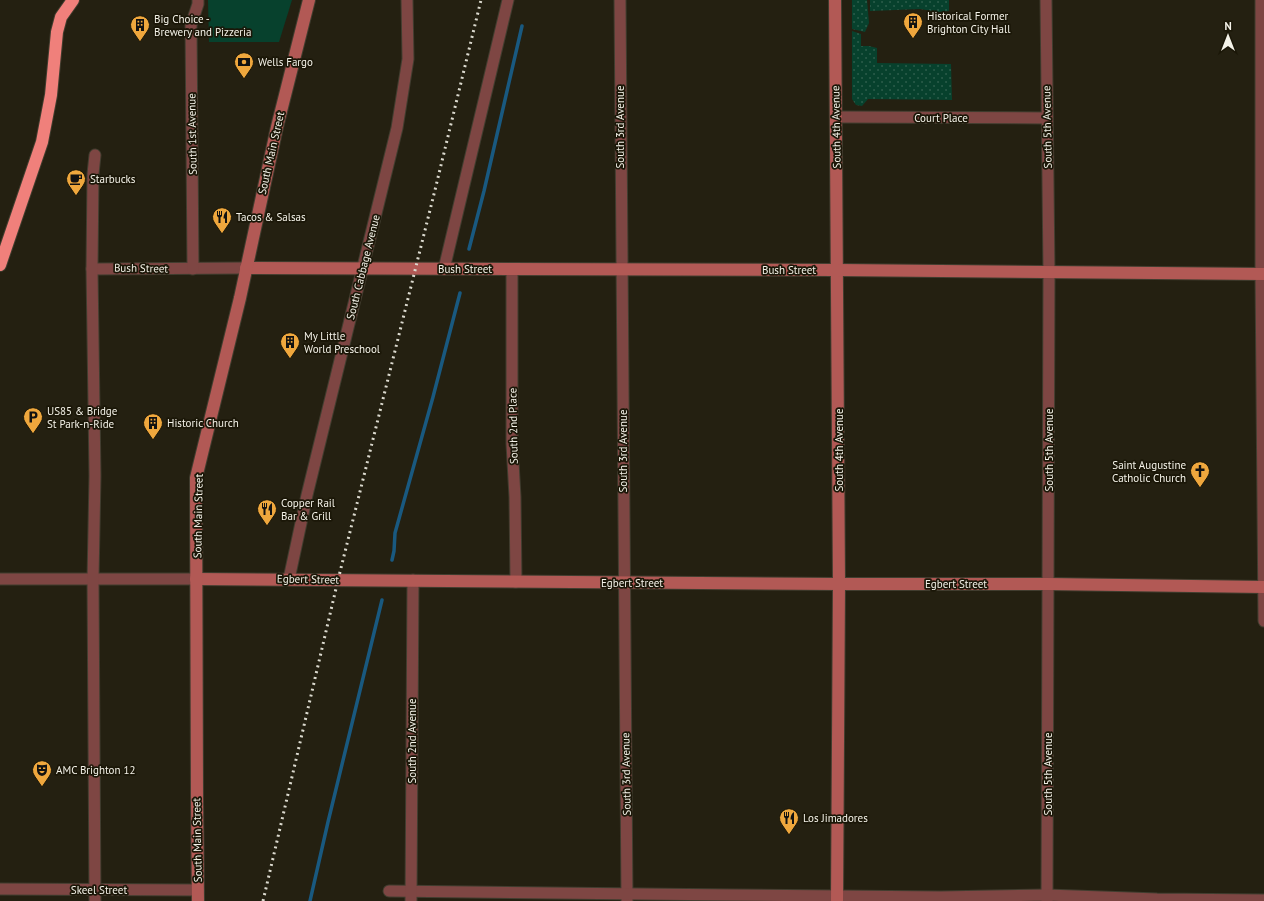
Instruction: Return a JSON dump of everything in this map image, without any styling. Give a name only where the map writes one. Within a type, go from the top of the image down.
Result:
[{"type":"highway","points":[[0,266],[42,142],[51,94],[57,32],[61,17],[73,0]]},
{"type":"street","name":"South 1st Avenue","points":[[193,269],[191,25],[198,0]]},
{"type":"street","name":"South Main Street","points":[[198,895],[196,478],[246,268],[277,127],[309,0]]},
{"type":"street","name":"South Cabbage Avenue","points":[[289,579],[307,495],[397,128],[408,59],[407,0]]},
{"type":"street","points":[[444,269],[508,0]]},
{"type":"street","name":"South 3rd Avenue","points":[[620,0],[627,898]]},
{"type":"street","name":"South 4th Avenue","points":[[835,0],[839,584],[837,898]]},
{"type":"street","name":"South 5th Avenue","points":[[1046,0],[1049,272],[1047,898]]},
{"type":"street","points":[[1261,0],[1264,621]]},
{"type":"street","name":"Court Place","points":[[836,117],[1047,118]]},
{"type":"street","points":[[95,155],[93,174],[92,269],[95,476],[93,579],[95,901]]},
{"type":"street","name":"Bush Street","points":[[92,269],[621,269],[1262,274]]},
{"type":"street","name":"South 2nd Place","points":[[512,269],[512,444],[515,497],[516,582]]},
{"type":"street","name":"Egbert Street","points":[[0,579],[289,579],[516,582],[1048,584],[1264,587]]},
{"type":"street","name":"South 2nd Avenue","points":[[411,896],[413,580]]},
{"type":"street","name":"Skeel Street","points":[[0,889],[95,889],[198,895]]},
{"type":"street","points":[[389,891],[411,896],[627,898],[941,897],[1264,900]]},
{"type":"green space","points":[[208,0],[292,0],[279,42],[209,42]]},
{"type":"green space","points":[[852,0],[867,0],[869,23],[865,32],[852,29]]},
{"type":"green space","points":[[870,0],[949,0],[949,11],[938,12],[920,9],[870,11]]},
{"type":"green space","points":[[852,31],[861,34],[861,46],[877,48],[877,63],[951,64],[952,100],[868,99],[862,106],[856,105],[852,99]]},
{"type":"waterway","points":[[469,249],[522,26]]},
{"type":"waterway","points":[[392,560],[395,533],[460,293]]},
{"type":"waterway","points":[[310,901],[382,600]]},
{"type":"railway","points":[[263,901],[338,580],[481,0]]},
{"type":"place","name":"Historical Former Brighton City Hall","points":[[913,39]]},
{"type":"place","name":"Big Choice - Brewery and Pizzeria","points":[[140,42]]},
{"type":"place","name":"Wells Fargo","points":[[244,79]]},
{"type":"place","name":"Starbucks","points":[[76,196]]},
{"type":"place","name":"Tacos & Salsas","points":[[222,234]]},
{"type":"place","name":"My Little World Preschool","points":[[290,359]]},
{"type":"place","name":"US85 & Bridge St Park-n-Ride","points":[[33,434]]},
{"type":"place","name":"Historic Church","points":[[153,440]]},
{"type":"place","name":"Saint Augustine Catholic Church","points":[[1200,488]]},
{"type":"place","name":"Copper Rail Bar & Grill","points":[[267,526]]},
{"type":"place","name":"AMC Brighton 12","points":[[42,787]]},
{"type":"place","name":"Los Jimadores","points":[[789,835]]}]
